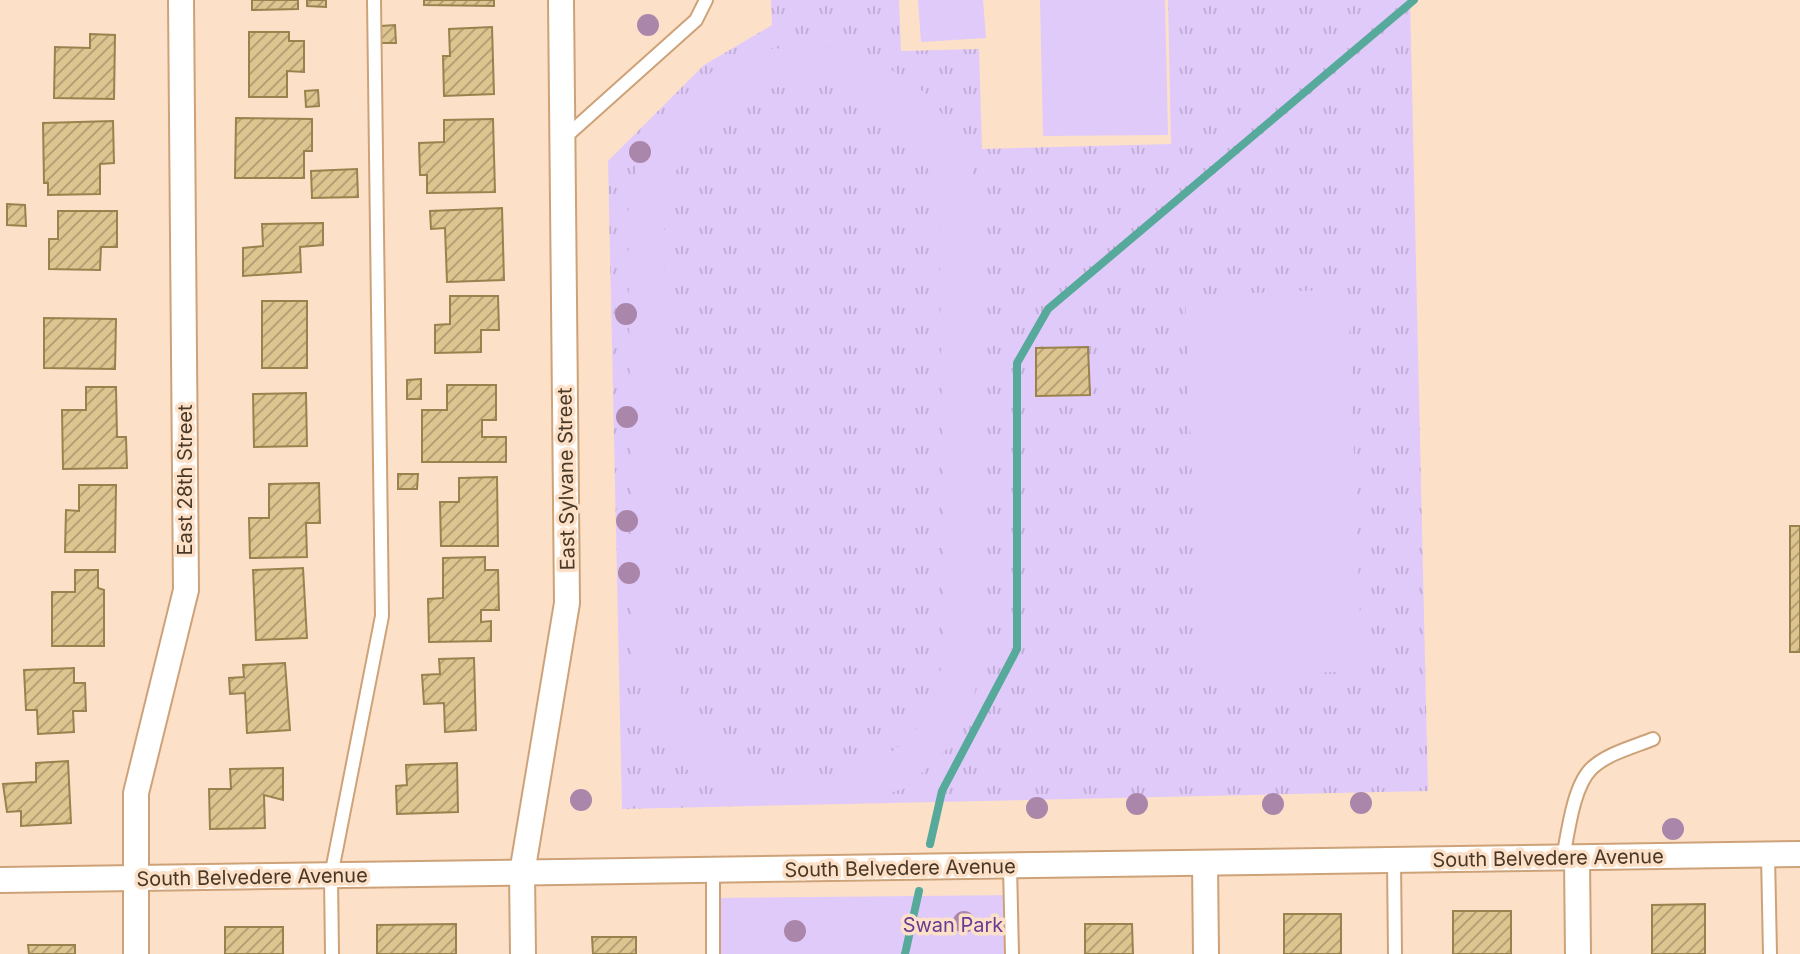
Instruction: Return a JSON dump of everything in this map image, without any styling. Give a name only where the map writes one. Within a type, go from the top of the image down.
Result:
[{"type":"street","name":"East 28th Street","points":[[136,954],[136,793],[186,590],[181,0]]},
{"type":"street","name":"East Sylvane Street","points":[[523,954],[522,873],[567,603],[561,0]]},
{"type":"street","name":"South Belvedere Avenue","points":[[0,880],[1800,854]]},
{"type":"street","points":[[1570,858],[1578,954]]},
{"type":"street","points":[[1205,863],[1206,954]]},
{"type":"lane","points":[[332,954],[331,876],[382,616],[374,0]]},
{"type":"lane","points":[[562,140],[696,20],[706,0]]},
{"type":"lane","points":[[1570,858],[1572,810],[1590,770],[1615,754],[1653,739]]},
{"type":"lane","points":[[1768,855],[1770,954]]},
{"type":"lane","points":[[1394,860],[1395,954]]},
{"type":"lane","points":[[1010,866],[1012,954]]},
{"type":"lane","points":[[713,871],[713,954]]},
{"type":"green space","points":[[771,0],[899,0],[901,51],[979,49],[982,149],[1171,144],[1168,0],[1410,0],[1428,791],[622,809],[608,161],[704,65],[772,25]]},
{"type":"green space","points":[[918,0],[983,0],[986,38],[921,42]]},
{"type":"green space","points":[[1040,0],[1165,0],[1168,135],[1043,136]]},
{"type":"green space","points":[[825,46],[880,62],[928,95],[962,140],[980,195],[982,633],[975,693],[949,747],[906,788],[851,804],[734,803],[685,768],[650,720],[633,661],[628,212],[640,156],[671,107],[714,70],[768,49]],"holes":[[[816,83],[841,90],[880,108],[895,120],[919,151],[939,195],[945,628],[940,671],[932,701],[907,738],[881,759],[851,772],[818,778],[784,777],[752,768],[723,752],[700,728],[680,690],[669,649],[664,213],[672,181],[696,133],[732,102],[784,86]]]},
{"type":"green space","points":[[1348,289],[1362,671],[1200,677],[1185,296]]},
{"type":"green space","name":"Swan Park","points":[[1017,895],[1019,954],[711,954],[711,898]]},
{"type":"building","points":[[252,0],[298,0],[298,9],[252,10]]},
{"type":"building","points":[[307,0],[326,0],[326,7],[307,6]]},
{"type":"building","points":[[424,0],[494,0],[494,6],[424,5]]},
{"type":"building","points":[[395,25],[396,43],[381,43],[381,26]]},
{"type":"building","points":[[492,27],[494,94],[444,96],[443,56],[450,56],[449,29]]},
{"type":"building","points":[[249,32],[289,32],[289,41],[304,41],[304,72],[287,71],[287,97],[249,97]]},
{"type":"building","points":[[90,34],[115,35],[114,99],[54,98],[55,47],[90,48]]},
{"type":"building","points":[[318,90],[319,106],[306,107],[305,91]]},
{"type":"building","points":[[236,118],[312,119],[312,151],[304,151],[304,178],[235,178]]},
{"type":"building","points":[[493,119],[495,192],[427,193],[427,175],[420,175],[419,143],[444,142],[444,120]]},
{"type":"building","points":[[113,121],[114,163],[100,164],[100,194],[48,195],[48,183],[44,183],[43,123]]},
{"type":"building","points":[[357,169],[358,197],[312,198],[311,171]]},
{"type":"building","points":[[7,204],[25,205],[26,226],[7,225]]},
{"type":"building","points":[[502,208],[504,280],[447,282],[445,228],[431,229],[430,211]]},
{"type":"building","points":[[58,211],[117,211],[117,247],[101,247],[100,270],[49,269],[49,239],[58,239]]},
{"type":"building","points":[[323,223],[323,245],[300,247],[301,272],[243,276],[243,248],[263,246],[262,224]]},
{"type":"building","points":[[450,296],[498,296],[499,330],[481,330],[481,352],[435,353],[435,325],[450,324]]},
{"type":"building","points":[[262,301],[307,301],[307,368],[262,368]]},
{"type":"building","points":[[44,318],[116,319],[115,369],[44,368]]},
{"type":"building","points":[[1088,347],[1090,395],[1036,396],[1036,348]]},
{"type":"building","points":[[421,379],[421,399],[407,399],[407,380]]},
{"type":"building","points":[[447,385],[496,385],[496,420],[482,420],[482,437],[506,437],[506,462],[422,462],[422,410],[447,410]]},
{"type":"building","points":[[86,387],[116,387],[117,437],[126,437],[127,468],[63,469],[62,410],[86,410]]},
{"type":"building","points":[[306,393],[307,446],[254,447],[253,394]]},
{"type":"building","points":[[398,474],[418,474],[417,489],[398,489]]},
{"type":"building","points":[[497,477],[498,546],[441,546],[440,502],[459,502],[459,478]]},
{"type":"building","points":[[319,483],[320,523],[306,523],[307,557],[250,558],[249,518],[269,518],[269,484]]},
{"type":"building","points":[[79,485],[116,485],[115,552],[65,552],[66,510],[79,511]]},
{"type":"building","points":[[1790,526],[1800,526],[1800,652],[1790,652]]},
{"type":"building","points":[[485,557],[485,570],[498,570],[499,610],[481,610],[481,622],[491,621],[491,641],[429,642],[428,599],[443,598],[443,558]]},
{"type":"building","points":[[303,568],[307,638],[256,640],[253,570]]},
{"type":"building","points":[[75,570],[98,570],[98,588],[104,590],[104,646],[52,646],[52,592],[75,592]]},
{"type":"building","points":[[474,658],[476,730],[445,732],[444,703],[424,704],[422,675],[440,674],[439,659]]},
{"type":"building","points":[[285,663],[290,730],[247,733],[245,693],[230,694],[229,678],[244,677],[243,665]]},
{"type":"building","points":[[74,668],[74,683],[85,683],[86,711],[73,711],[74,732],[38,734],[37,710],[26,710],[24,670]]},
{"type":"building","points":[[68,761],[71,823],[21,826],[21,811],[7,812],[3,784],[36,782],[36,763]]},
{"type":"building","points":[[457,763],[458,812],[397,814],[396,786],[407,785],[406,765]]},
{"type":"building","points":[[283,768],[283,800],[264,795],[265,828],[210,829],[209,789],[231,789],[230,769]]},
{"type":"building","points":[[1705,904],[1705,954],[1652,954],[1652,905]]},
{"type":"building","points":[[1453,911],[1511,911],[1511,954],[1453,954]]},
{"type":"building","points":[[1284,914],[1341,914],[1341,954],[1284,954]]},
{"type":"building","points":[[456,924],[456,954],[377,954],[377,925]]},
{"type":"building","points":[[1085,924],[1132,924],[1133,954],[1085,954]]},
{"type":"building","points":[[225,927],[283,927],[283,954],[225,954]]},
{"type":"building","points":[[592,937],[636,937],[636,954],[593,954]]},
{"type":"building","points":[[28,945],[75,945],[75,954],[29,954]]},
{"type":"waterway","points":[[930,844],[942,791],[1017,649],[1017,363],[1048,309],[1414,0]]},
{"type":"waterway","points":[[905,954],[919,891]]}]
